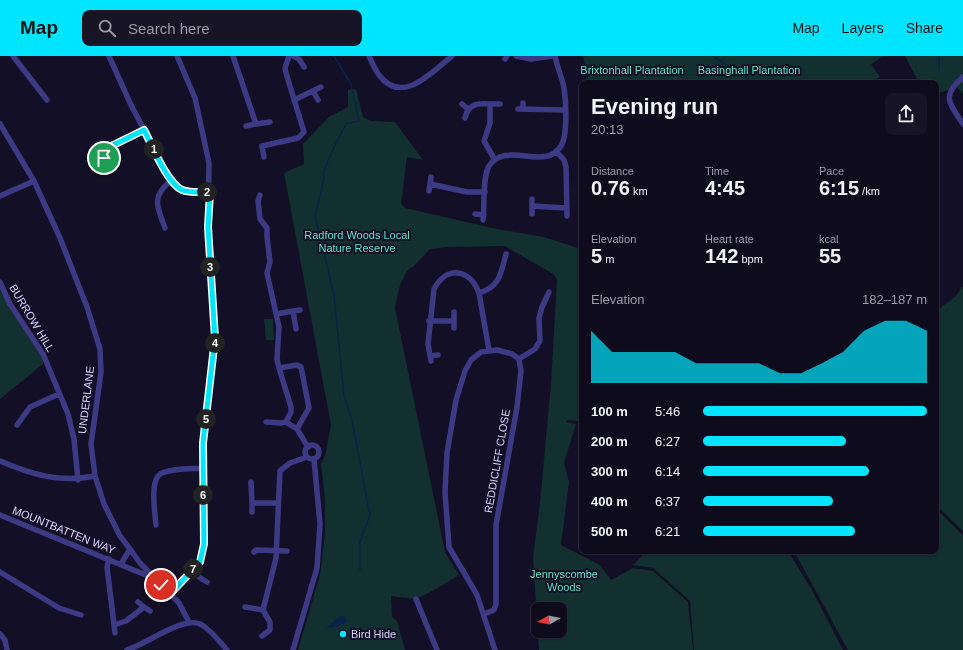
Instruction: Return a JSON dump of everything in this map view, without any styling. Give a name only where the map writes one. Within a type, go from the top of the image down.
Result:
[{"type":"street","points":[[109,56],[144,130],[171,180],[177,187],[183,190],[210,192]]},
{"type":"street","points":[[170,594],[200,562],[204,544],[203,443],[215,338],[208,227],[210,192],[209,158],[202,124],[192,88],[177,56]]},
{"type":"street","points":[[233,56],[256,124]]},
{"type":"street","points":[[264,156],[262,146],[298,138],[303,135],[304,129],[285,68],[289,56]]},
{"type":"street","points":[[293,56],[299,59],[304,67]]},
{"type":"street","points":[[369,56],[379,75],[386,82],[402,88],[416,85],[452,56]]},
{"type":"street","points":[[516,56],[531,59],[552,56]]},
{"type":"street","points":[[475,214],[484,217],[486,172],[494,160],[507,155],[548,157],[562,146],[564,138],[565,110],[564,87],[555,56]]},
{"type":"street","points":[[14,57],[47,100]]},
{"type":"street","points":[[963,77],[952,88],[949,94],[950,103],[963,124]]},
{"type":"street","points":[[294,100],[321,87]]},
{"type":"street","points":[[313,91],[318,100]]},
{"type":"street","points":[[465,118],[468,109],[478,103],[500,104]]},
{"type":"street","points":[[462,104],[468,109]]},
{"type":"street","points":[[490,104],[490,123],[484,142],[494,160]]},
{"type":"street","points":[[521,107],[565,110]]},
{"type":"street","points":[[246,126],[270,122]]},
{"type":"street","name":"UNDERLANE","points":[[0,124],[34,181],[70,263],[100,349],[101,372],[91,444],[95,476],[104,504],[120,536],[155,579],[184,611],[189,622]]},
{"type":"street","points":[[101,151],[144,130]]},
{"type":"street","points":[[98,144],[104,158]]},
{"type":"street","points":[[556,152],[564,160],[566,167],[567,216]]},
{"type":"street","points":[[429,191],[432,177]]},
{"type":"street","points":[[165,228],[160,222],[156,206],[163,186],[171,180]]},
{"type":"street","points":[[0,196],[34,181]]},
{"type":"street","points":[[430,184],[467,192],[485,192]]},
{"type":"street","points":[[260,195],[258,201],[260,219],[267,228],[270,262],[267,273],[279,326],[277,359],[290,407],[290,412],[286,422]]},
{"type":"street","points":[[532,199],[532,214]]},
{"type":"street","points":[[532,206],[566,208]]},
{"type":"street","points":[[479,293],[489,290],[495,285],[501,263],[506,254]]},
{"type":"street","points":[[438,356],[430,359],[428,344],[434,289],[438,281],[446,275],[455,273],[463,274],[475,284],[479,293],[489,350]]},
{"type":"street","name":"BURROW HILL","points":[[0,282],[10,304],[43,354],[59,394],[72,427],[78,480]]},
{"type":"street","points":[[495,650],[477,595],[452,556],[449,547],[445,492],[447,453],[451,424],[465,371],[471,360],[481,352],[489,350],[504,351],[519,360],[535,349],[540,341],[539,318],[549,292]]},
{"type":"street","points":[[276,314],[300,310]]},
{"type":"street","points":[[293,311],[296,330]]},
{"type":"street","points":[[454,312],[454,328]]},
{"type":"street","points":[[430,321],[454,321]]},
{"type":"street","name":"REDDICLIFF CLOSE","points":[[484,614],[494,610],[496,604],[496,525],[517,407],[521,371],[519,360]]},
{"type":"street","points":[[279,368],[297,365],[301,367],[309,408],[297,429]]},
{"type":"street","points":[[17,425],[30,407],[59,394]]},
{"type":"street","points":[[266,422],[286,422],[297,429],[308,447]]},
{"type":"street","points":[[293,650],[317,568],[320,524],[314,459],[318,455],[318,450],[312,446],[308,447]]},
{"type":"street","points":[[307,457],[305,451],[308,447]]},
{"type":"street","points":[[262,636],[270,630],[270,622],[263,610],[276,558],[280,471],[290,463],[307,457],[314,459]]},
{"type":"street","points":[[0,461],[51,478],[78,480],[95,476]]},
{"type":"street","points":[[156,526],[153,517],[154,482],[161,473],[203,468]]},
{"type":"street","points":[[251,482],[252,512]]},
{"type":"street","points":[[252,503],[278,503]]},
{"type":"street","name":"MOUNTBATTEN WAY","points":[[0,515],[155,579]]},
{"type":"street","name":"MOUNTBATTEN WAY","points":[[121,564],[130,549]]},
{"type":"street","points":[[254,552],[256,550],[287,551]]},
{"type":"street","points":[[109,559],[107,567],[115,633]]},
{"type":"street","points":[[0,572],[59,608],[81,615]]},
{"type":"street","points":[[190,572],[207,582]]},
{"type":"street","points":[[416,599],[422,606],[437,650]]},
{"type":"street","points":[[138,602],[150,611]]},
{"type":"street","points":[[114,625],[126,621],[144,607]]},
{"type":"street","points":[[245,607],[263,610]]},
{"type":"street","points":[[128,650],[139,646],[170,629],[189,622],[202,625],[227,650]]},
{"type":"street","points":[[0,634],[5,640],[7,650]]},
{"type":"green space","points":[[583,56],[884,56],[871,64],[880,77],[874,80],[588,80]]},
{"type":"green space","points":[[905,56],[963,56],[963,94],[956,86],[939,93],[939,80],[917,80]]},
{"type":"green space","name":"Radford Woods Local Nature Reserve","points":[[356,89],[363,117],[371,121],[395,122],[423,160],[407,157],[401,203],[405,208],[497,229],[544,237],[578,248],[579,246],[579,421],[568,420],[566,422],[576,424],[564,463],[569,482],[561,545],[600,565],[611,580],[633,568],[653,571],[688,602],[693,650],[539,650],[538,638],[567,638],[567,602],[536,602],[533,557],[540,503],[551,384],[557,279],[553,274],[505,246],[447,247],[430,249],[412,268],[411,267],[407,271],[404,276],[395,308],[445,552],[459,575],[416,599],[391,596],[392,617],[397,621],[405,650],[298,650],[320,575],[325,533],[325,498],[321,464],[325,456],[331,425],[284,173],[304,164],[303,144],[329,117],[348,107],[348,90]]},
{"type":"green space","points":[[963,286],[963,531],[939,508],[939,309],[955,297]]},
{"type":"green space","points":[[0,287],[43,359],[43,364],[0,399]]},
{"type":"green space","points":[[264,319],[273,319],[274,340],[266,340]]},
{"type":"green space","points":[[939,512],[963,535],[963,650],[848,650],[796,554],[939,554]]},
{"type":"green space","points":[[644,554],[790,554],[813,592],[843,650],[694,650],[690,601],[653,568],[633,565]]},
{"type":"water","points":[[340,616],[345,616],[347,622],[337,627],[326,628]]},
{"type":"waterway","points":[[334,56],[351,84],[359,121],[346,124],[328,160],[323,173],[324,178],[315,216],[334,295],[344,395],[352,421],[370,515],[360,542],[360,570]]},
{"type":"waterway","points":[[713,56],[749,80]]},
{"type":"waterway","points":[[939,56],[939,70]]},
{"type":"place","name":"Bird Hide","points":[[343,634]]},
{"type":"route","points":[[104,158],[101,151],[144,130],[171,180],[177,187],[194,192],[210,192],[208,227],[215,338],[203,443],[204,544],[200,562],[170,594],[161,585]]},
{"type":"park label","name":"Brixtonhall Plantation","points":[[632,70]]},
{"type":"park label","name":"Basinghall Plantation","points":[[749,70]]},
{"type":"park label","name":"Jennyscombe Woods","points":[[564,580]]}]
